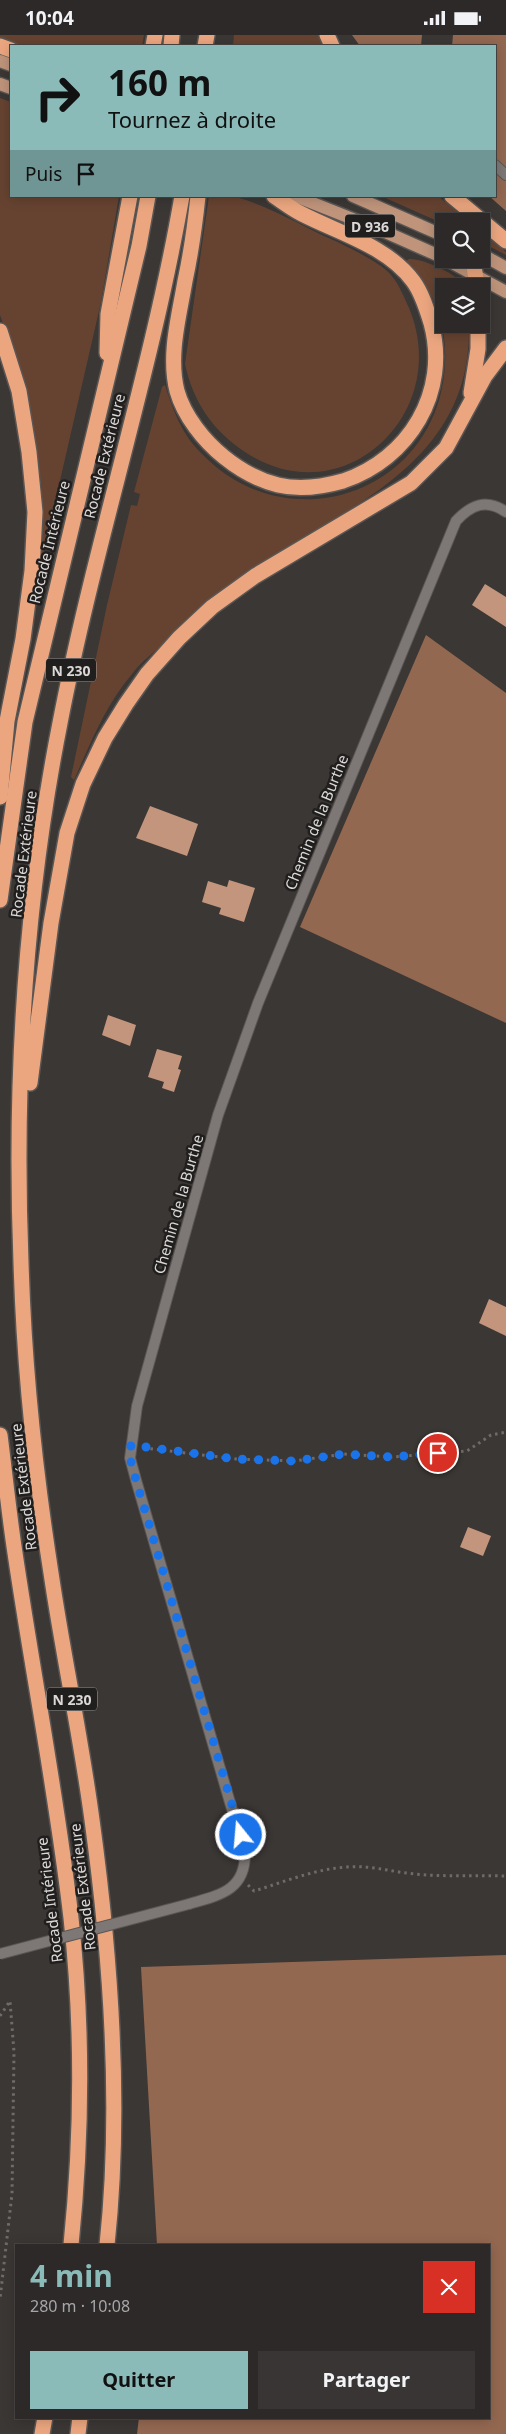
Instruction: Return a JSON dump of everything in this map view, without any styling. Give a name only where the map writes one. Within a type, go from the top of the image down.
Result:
[{"type":"highway","points":[[105,389],[108,314],[130,197]]},
{"type":"highway","name":"Rocade Intérieure","points":[[0,900],[26,722],[59,575],[139,246],[148,197]]},
{"type":"highway","name":"Rocade Extérieure","points":[[107,2244],[112,2198],[113,2052],[110,1973],[92,1817],[50,1567],[28,1384],[21,1265],[19,1153],[23,1028],[32,921],[43,825],[59,727],[89,589],[154,330],[182,197]]},
{"type":"highway","points":[[198,197],[195,231],[176,333],[174,363],[177,391],[200,433],[213,448],[235,465],[258,479],[280,485],[307,488],[334,483],[360,475],[381,463],[399,448],[414,429],[425,409],[432,385],[436,358],[434,336],[427,311],[414,282],[397,265],[351,236],[300,213],[276,197]]},
{"type":"highway","points":[[453,197],[506,241]]},
{"type":"highway","points":[[0,331],[19,391],[29,452],[35,512],[32,571],[23,639],[7,721],[0,797]]},
{"type":"highway","points":[[19,1153],[58,877],[67,833],[83,784],[105,738],[147,675],[179,638],[212,607],[255,576],[411,483],[446,448],[462,421],[469,402],[478,349],[478,333]]},
{"type":"highway","points":[[469,402],[496,359],[506,348]]},
{"type":"highway","name":"Rocade Intérieure","points":[[0,1435],[15,1552],[71,1919],[77,1996],[80,2083],[75,2207],[71,2244]]},
{"type":"highway","points":[[42,2434],[45,2419]]},
{"type":"highway","points":[[78,2434],[80,2419]]},
{"type":"main road","name":"D 936","points":[[298,197],[383,231],[435,255]]},
{"type":"main road","name":"D 936","points":[[355,197],[435,232]]},
{"type":"main road","points":[[490,260],[506,268]]},
{"type":"main road","name":"D 936","points":[[457,268],[472,278]]},
{"type":"main road","name":"D 936","points":[[490,286],[506,292]]},
{"type":"street","points":[[496,166],[506,175]]},
{"type":"street","name":"Chemin de la Burthe","points":[[241,1878],[245,1869],[243,1845],[130,1458],[137,1406],[218,1115],[246,1039],[456,521],[468,507],[484,504],[506,512]]},
{"type":"street","points":[[0,1954],[189,1904],[226,1891],[241,1878]]},
{"type":"path","points":[[131,1445],[236,1459],[294,1461],[344,1454],[392,1457],[467,1451],[491,1435],[506,1432]]},
{"type":"path","points":[[241,1878],[254,1891],[308,1874],[346,1867],[369,1867],[412,1874],[460,1877],[506,1876]]},
{"type":"path","points":[[0,2016],[10,2001],[14,2052],[12,2194],[0,2299]]},
{"type":"shaded area","points":[[0,35],[144,35],[142,45],[12,45],[0,40]]},
{"type":"shaded area","points":[[234,35],[318,35],[323,45],[233,45]]},
{"type":"shaded area","points":[[352,35],[422,35],[421,45],[359,45]]},
{"type":"shaded area","points":[[453,35],[506,35],[506,211],[490,197],[496,197],[496,45],[452,45]]},
{"type":"shaded area","points":[[0,98],[10,102],[10,197],[119,197],[101,302],[42,559],[42,490],[34,431],[21,373],[0,315]]},
{"type":"shaded area","points":[[209,197],[236,197],[261,206],[353,250],[386,270],[399,287],[409,308],[419,347],[416,384],[402,417],[380,444],[352,463],[318,472],[282,469],[245,452],[234,444],[214,425],[199,403],[193,391],[185,364]]},
{"type":"shaded area","points":[[383,197],[439,197],[458,213],[435,213],[435,220]]},
{"type":"shaded area","points":[[490,239],[506,252],[506,255],[490,247]]},
{"type":"shaded area","points":[[415,259],[422,261],[456,278],[435,278],[435,304],[424,284],[406,261]]},
{"type":"shaded area","points":[[468,333],[463,378],[445,422],[416,459],[379,490],[252,570],[212,599],[142,662],[106,711],[74,780],[71,777],[107,605],[131,505],[137,506],[140,494],[134,492],[162,387],[165,385],[179,422],[195,447],[237,481],[276,496],[316,499],[354,491],[389,472],[417,444],[436,408],[445,364],[444,334]]},
{"type":"shaded area","points":[[426,635],[506,693],[506,1023],[300,927]]},
{"type":"shaded area","points":[[506,1955],[506,2434],[137,2434],[139,2419],[490,2419],[490,2244],[157,2244],[141,1967]]},
{"type":"building","points":[[485,584],[506,597],[506,627],[472,605]]},
{"type":"building","points":[[150,806],[198,824],[187,856],[136,838]]},
{"type":"building","points":[[229,880],[255,888],[244,922],[219,914],[221,908],[202,902],[208,881],[227,887]]},
{"type":"building","points":[[108,1015],[136,1025],[130,1046],[102,1035]]},
{"type":"building","points":[[157,1049],[182,1056],[178,1069],[181,1070],[174,1092],[162,1088],[164,1082],[148,1077]]},
{"type":"building","points":[[489,1299],[506,1307],[506,1336],[479,1323]]},
{"type":"building","points":[[468,1527],[491,1536],[483,1556],[460,1547]]},
{"type":"route","points":[[241,1835],[136,1480],[130,1458],[131,1445],[236,1459],[294,1461],[344,1454],[392,1457],[438,1453]]}]
